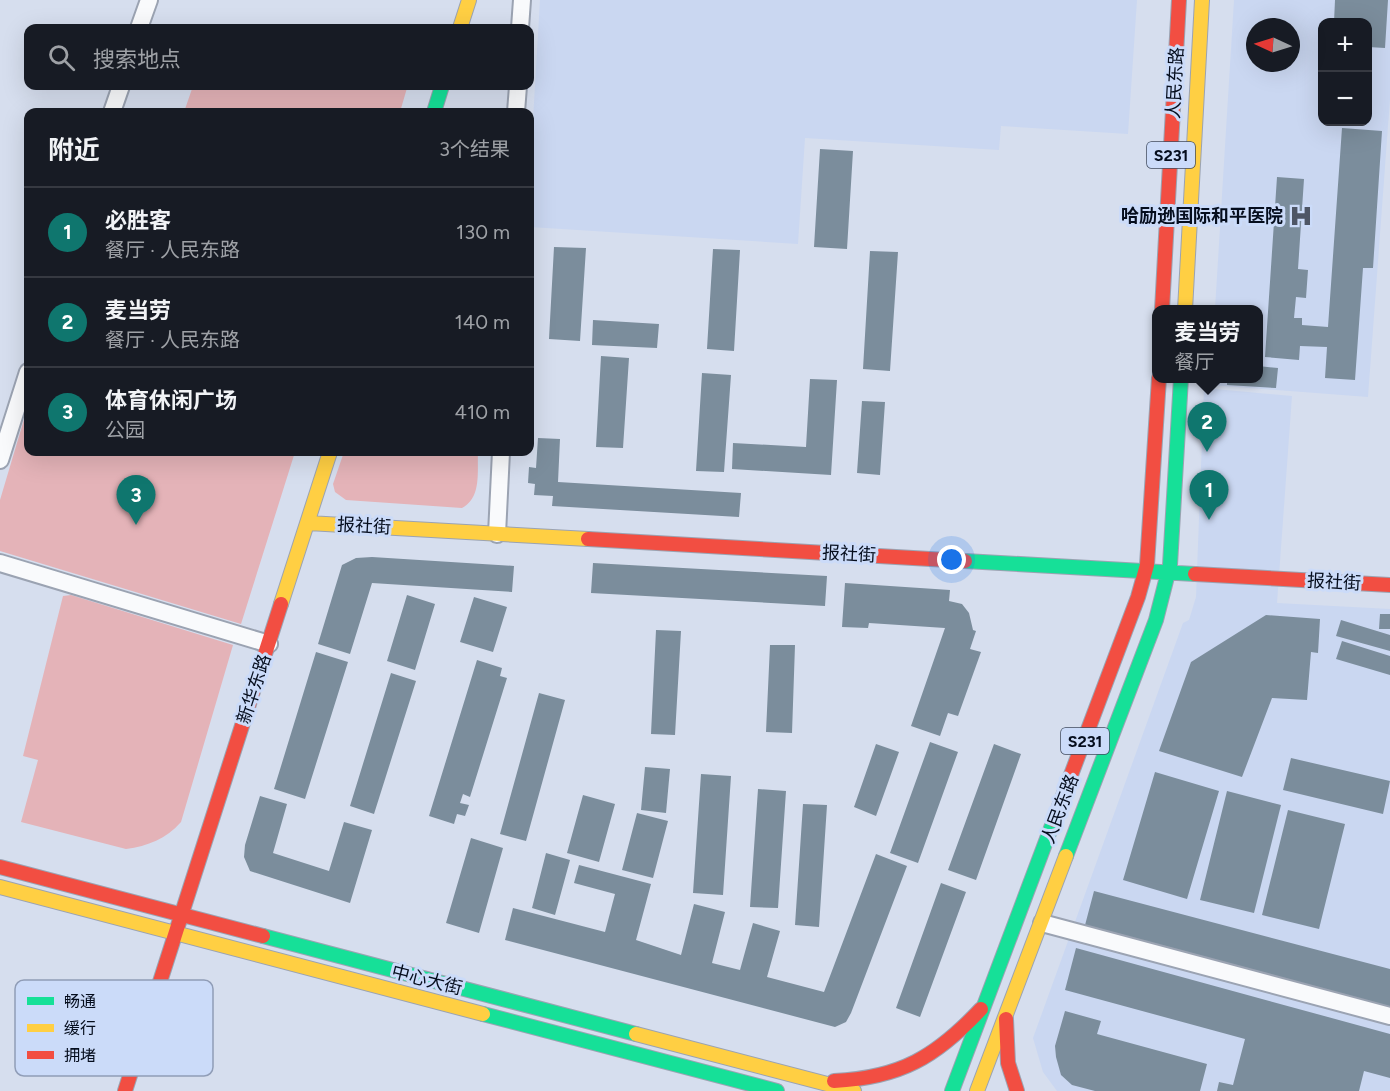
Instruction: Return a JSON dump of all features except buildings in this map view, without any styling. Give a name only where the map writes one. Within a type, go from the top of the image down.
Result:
[{"type":"main road","points":[[461,24],[469,0]]},
{"type":"main road","name":"人民东路","points":[[1162,305],[1179,0]]},
{"type":"main road","name":"人民东路","points":[[1185,305],[1202,0]]},
{"type":"main road","points":[[435,108],[441,90]]},
{"type":"main road","name":"人民东路","points":[[952,1091],[1134,612],[1145,572],[1159,383]]},
{"type":"main road","name":"人民东路","points":[[978,1091],[1156,620],[1168,573],[1181,383]]},
{"type":"main road","name":"新华东路","points":[[160,980],[329,456]]},
{"type":"main road","name":"报社街","points":[[308,523],[1390,585]]},
{"type":"main road","name":"中心大街","points":[[0,867],[178,925],[777,1091]]},
{"type":"main road","name":"中心大街","points":[[0,887],[178,925],[854,1091]]},
{"type":"main road","points":[[799,1076],[849,1081],[906,1070],[943,1048],[984,1005]]},
{"type":"main road","points":[[1006,1016],[1008,1063],[1017,1091]]},
{"type":"main road","name":"新华东路","points":[[125,1091],[130,1076]]},
{"type":"street","points":[[141,24],[149,0]]},
{"type":"street","points":[[520,24],[522,0]]},
{"type":"street","points":[[113,108],[120,90]]},
{"type":"street","points":[[516,108],[518,90]]},
{"type":"street","points":[[0,460],[24,385]]},
{"type":"street","points":[[497,534],[501,456]]},
{"type":"street","points":[[0,563],[269,644]]},
{"type":"street","points":[[1042,923],[1390,1016]]},
{"type":"shaded area","points":[[540,0],[1137,0],[1128,134],[1001,126],[999,150],[805,138],[798,244],[534,227],[534,108]]},
{"type":"shaded area","name":"哈励逊国际和平医院","points":[[1234,0],[1390,0],[1390,99],[1368,397],[1211,385],[1211,383],[1263,383],[1263,305],[1215,305]]},
{"type":"shaded area","points":[[192,90],[406,90],[401,108],[185,108]]},
{"type":"shaded area","points":[[1204,388],[1292,396],[1277,603],[1390,609],[1390,1091],[1057,1091],[1043,1072],[1033,1038],[1183,623],[1189,620],[1196,597]]},
{"type":"shaded area","points":[[24,419],[24,456],[294,456],[241,624],[0,551],[0,500]]},
{"type":"shaded area","points":[[343,456],[478,456],[476,491],[473,498],[462,508],[346,500],[335,492],[333,484]]},
{"type":"shaded area","points":[[71,595],[233,645],[181,822],[163,837],[142,846],[126,849],[21,822],[38,760],[23,756],[63,596]]},
{"type":"traffic: fast","points":[[435,108],[441,90]]},
{"type":"traffic: fast","points":[[1066,856],[1156,620],[1170,565],[1181,383]]},
{"type":"traffic: fast","points":[[965,561],[1195,574]]},
{"type":"traffic: fast","points":[[952,1091],[1054,820]]},
{"type":"traffic: fast","points":[[263,936],[636,1034]]},
{"type":"traffic: fast","points":[[483,1014],[777,1091]]},
{"type":"traffic: slow","points":[[461,24],[469,0]]},
{"type":"traffic: slow","points":[[1185,305],[1202,0]]},
{"type":"traffic: slow","points":[[281,604],[329,456]]},
{"type":"traffic: slow","points":[[308,523],[588,539]]},
{"type":"traffic: slow","points":[[977,1091],[1066,856]]},
{"type":"traffic: slow","points":[[0,887],[483,1014]]},
{"type":"traffic: slow","points":[[636,1034],[854,1091]]},
{"type":"traffic: jam","points":[[1162,305],[1179,0]]},
{"type":"traffic: jam","points":[[1054,820],[1138,597],[1147,565],[1159,383]]},
{"type":"traffic: jam","points":[[588,539],[965,561]]},
{"type":"traffic: jam","points":[[1195,574],[1390,585]]},
{"type":"traffic: jam","points":[[161,980],[281,604]]},
{"type":"traffic: jam","points":[[0,867],[263,936]]},
{"type":"traffic: jam","points":[[834,1081],[878,1075],[898,1070],[915,1062],[948,1040],[981,1009]]},
{"type":"traffic: jam","points":[[1006,1019],[1008,1063],[1017,1091]]},
{"type":"traffic: jam","points":[[125,1091],[130,1076]]},
{"type":"place","name":"哈励逊国际和平医院","points":[[1301,216]]},
{"type":"place","name":"麦当劳","points":[[1207,452]]},
{"type":"place","name":"必胜客","points":[[1209,520]]},
{"type":"place","name":"体育休闲广场","points":[[136,525]]}]
